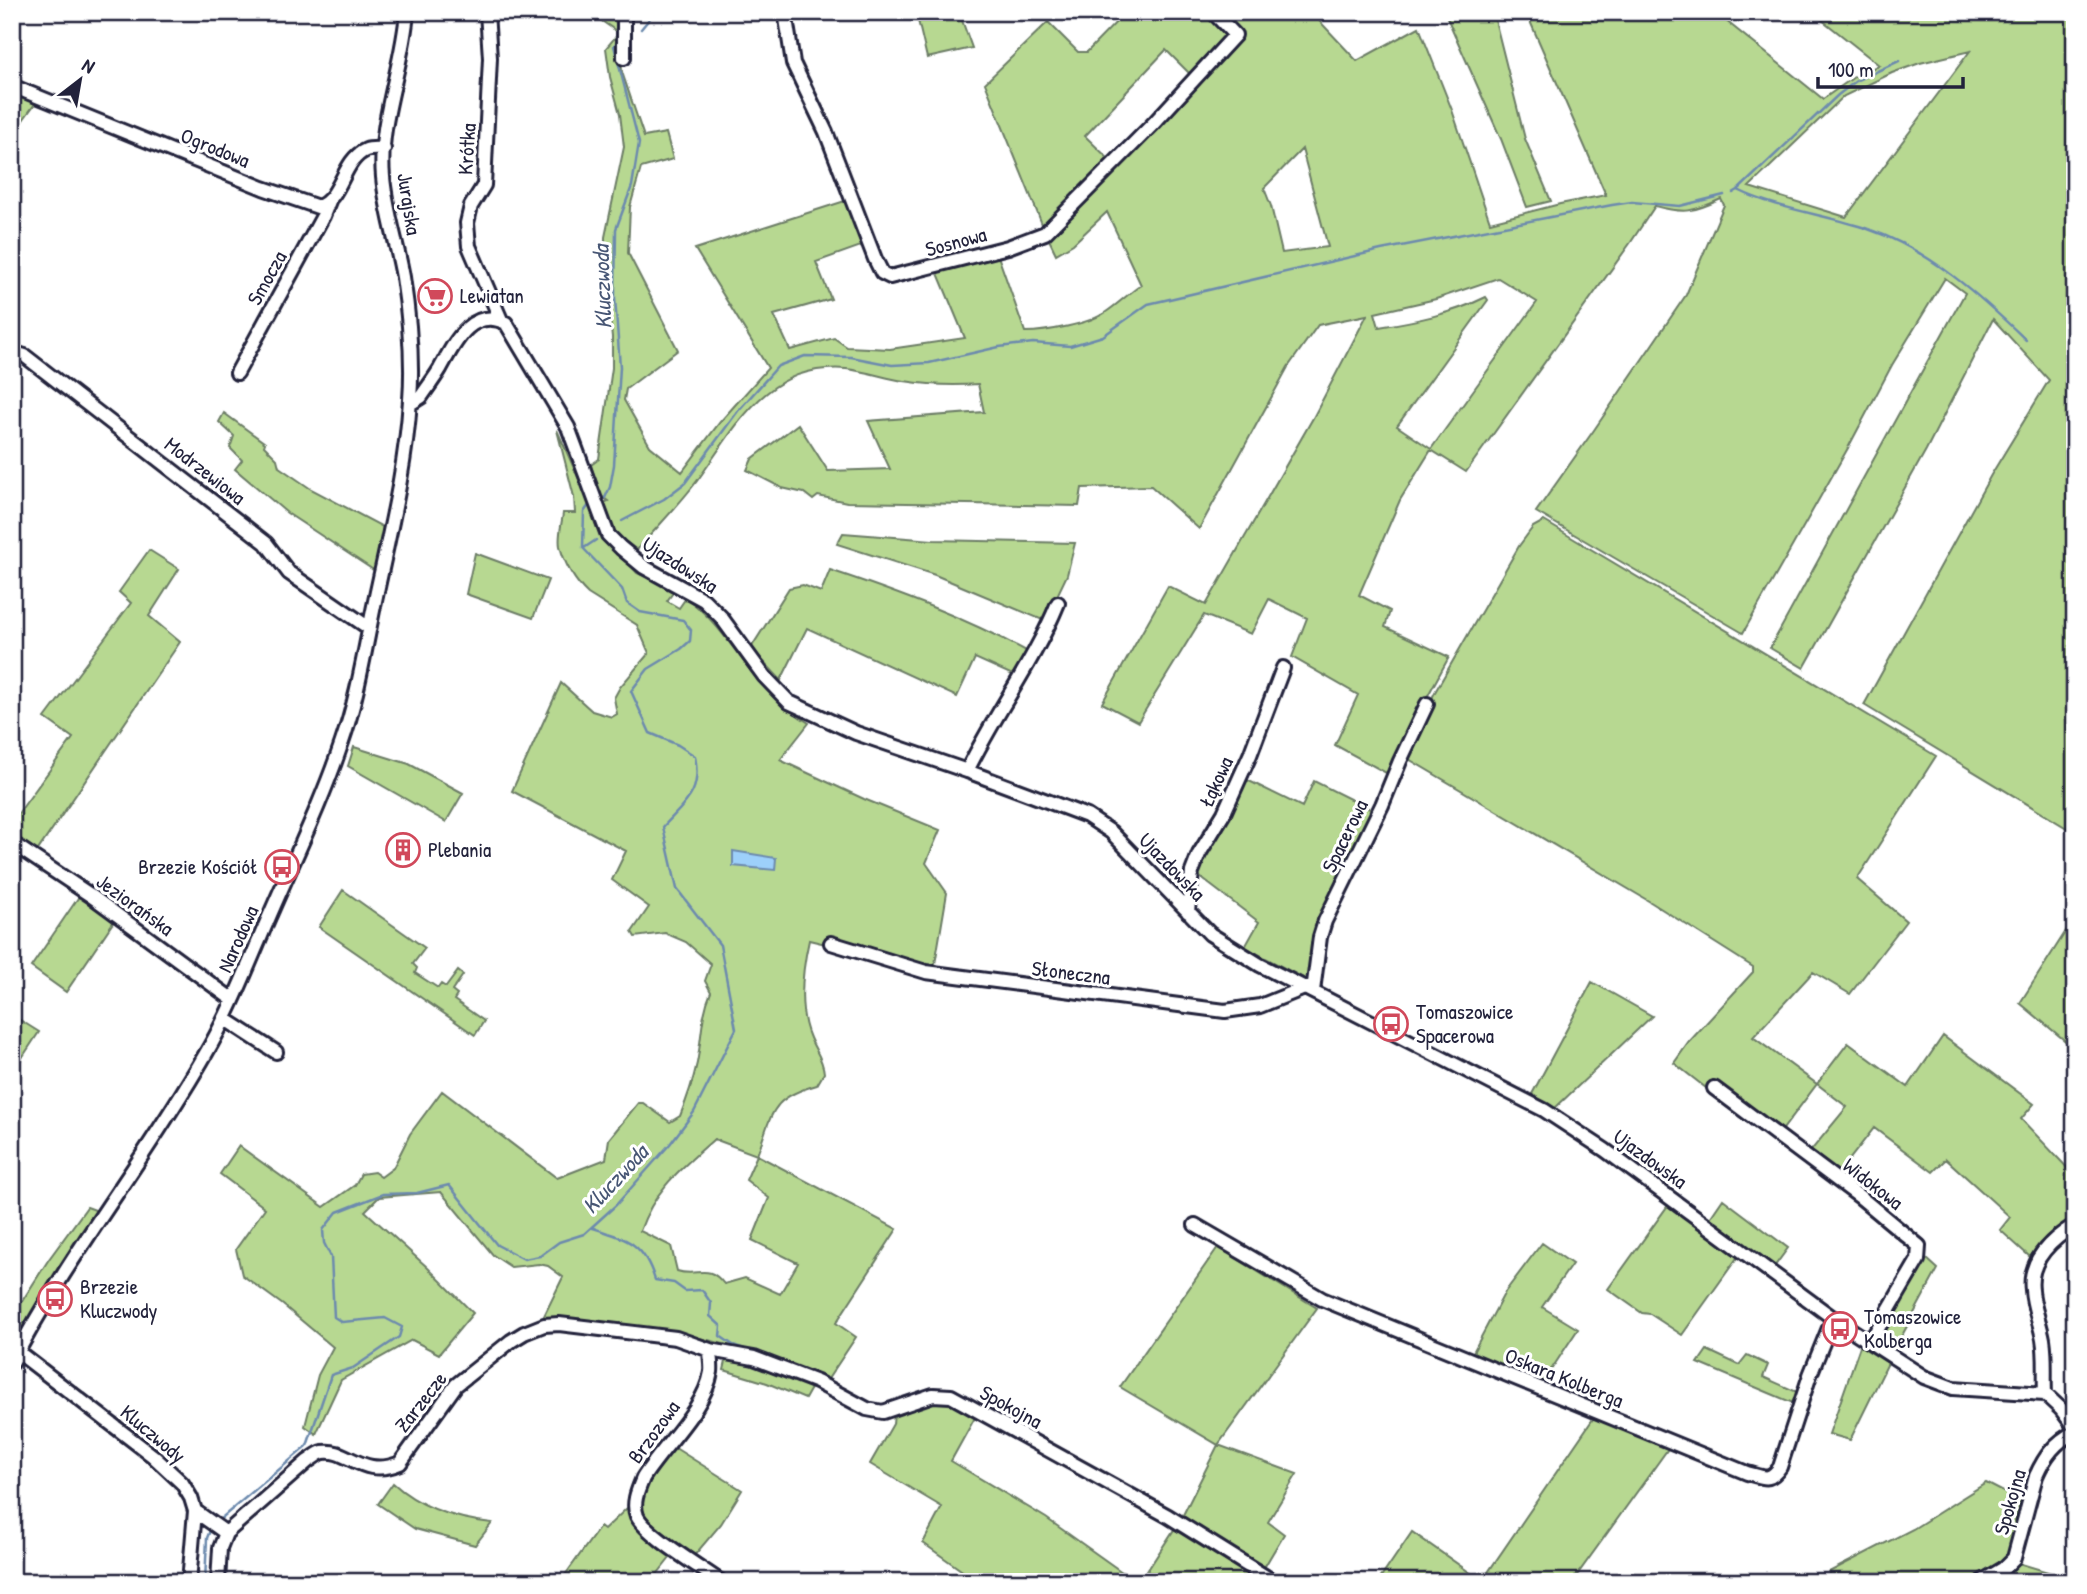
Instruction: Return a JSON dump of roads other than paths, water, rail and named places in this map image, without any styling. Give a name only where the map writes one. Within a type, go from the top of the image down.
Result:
[{"type":"street","name":"Jurajska","points":[[407,12],[405,43],[386,125],[384,185],[406,308],[410,404]]},
{"type":"street","name":"Krótka","points":[[487,12],[490,58],[487,160],[484,185],[471,206],[467,223],[469,246],[501,320]]},
{"type":"street","points":[[624,12],[624,58]]},
{"type":"street","name":"Sosnowa","points":[[785,12],[793,63],[827,132],[875,259],[882,274],[890,277],[1008,247],[1045,233],[1153,124],[1235,35],[1213,12]]},
{"type":"street","name":"Ogrodowa","points":[[12,86],[300,203],[318,208],[329,201]]},
{"type":"street","points":[[329,201],[352,163],[366,150],[384,149]]},
{"type":"street","name":"Smocza","points":[[237,373],[329,201]]},
{"type":"street","points":[[410,404],[421,397],[461,332],[483,320],[501,320]]},
{"type":"street","name":"Ujazdowska","points":[[501,320],[509,326],[565,420],[604,529],[644,567],[704,600],[721,617],[764,676],[789,702],[856,733],[1087,816],[1111,832],[1210,934],[1234,950],[1544,1110],[1626,1164],[1833,1318],[1924,1377],[1966,1390],[2045,1394]]},
{"type":"street","name":"Modrzewiowa","points":[[12,352],[25,356],[266,543],[289,573],[369,628]]},
{"type":"street","name":"Narodowa","points":[[15,1358],[90,1234],[169,1115],[225,1019],[299,848],[342,741],[363,662],[390,527],[410,404]]},
{"type":"street","points":[[967,771],[997,713],[1038,649],[1058,603]]},
{"type":"street","name":"Łąkowa","points":[[1188,912],[1195,863],[1224,813],[1250,755],[1283,668]]},
{"type":"street","name":"Spacerowa","points":[[1310,989],[1325,921],[1382,805],[1399,761],[1427,704]]},
{"type":"street","name":"Jeziorańska","points":[[12,843],[90,895],[233,1000]]},
{"type":"street","name":"Słoneczna","points":[[831,943],[926,972],[1225,1011],[1260,1006],[1310,989]]},
{"type":"street","points":[[225,1019],[276,1052]]},
{"type":"street","name":"Widokowa","points":[[1714,1088],[1860,1197],[1919,1246],[1918,1260],[1870,1342]]},
{"type":"street","points":[[2075,1224],[2058,1235],[2047,1247],[2034,1268],[2031,1289],[2043,1339],[2045,1394],[2061,1409],[2075,1430]]},
{"type":"street","name":"Oskara Kolberga","points":[[1195,1225],[1322,1299],[1747,1473],[1768,1478],[1774,1475],[1780,1466],[1810,1375],[1833,1318]]},
{"type":"street","name":"Zarzecze","points":[[224,1532],[308,1461],[323,1452],[340,1455],[375,1468],[389,1468],[400,1463],[456,1385],[511,1341],[544,1325],[559,1324],[676,1338],[710,1350]]},
{"type":"street","name":"Brzozowa","points":[[710,1350],[711,1371],[696,1408],[643,1478],[635,1505],[638,1517],[650,1531],[721,1582]]},
{"type":"street","name":"Spokojna","points":[[710,1350],[780,1366],[867,1409],[883,1412],[933,1395],[951,1396],[1168,1516],[1273,1582]]},
{"type":"street","name":"Kluczwody","points":[[15,1358],[161,1462],[182,1483],[199,1514]]},
{"type":"street","name":"Spokojna","points":[[1981,1582],[2003,1569],[2014,1558],[2041,1465],[2056,1444],[2075,1430]]},
{"type":"street","points":[[189,1582],[199,1514],[224,1532],[218,1582]]},
{"type":"water","points":[[733,851],[776,858],[775,870],[733,866]]},
{"type":"waterway","name":"Kluczwoda","points":[[641,29],[655,12]]},
{"type":"waterway","name":"Kluczwoda","points":[[605,498],[614,465],[620,367],[615,298],[616,229],[632,186],[639,143],[614,46],[618,40]]},
{"type":"waterway","points":[[1733,193],[1838,95],[1856,81],[1899,61]]},
{"type":"waterway","points":[[1738,190],[1753,197],[1852,224],[1891,238],[1953,276],[2026,340]]},
{"type":"waterway","points":[[622,521],[664,499],[685,483],[738,411],[778,366],[805,356],[851,357],[892,365],[929,363],[999,347],[1033,343],[1070,346],[1103,336],[1148,304],[1381,250],[1612,205],[1632,202],[1680,206],[1724,195]]},
{"type":"waterway","name":"Kluczwoda","points":[[218,1521],[307,1446],[331,1375],[353,1368],[399,1337],[402,1327],[385,1318],[342,1322],[334,1317],[331,1257],[324,1243],[323,1230],[337,1212],[383,1194],[417,1193],[449,1185],[497,1245],[524,1259],[540,1256],[559,1242],[584,1234],[616,1205],[670,1144],[694,1112],[736,1029],[720,945],[677,889],[663,827],[685,803],[694,788],[697,769],[695,756],[650,733],[631,691],[648,669],[690,641],[691,630],[683,620],[640,612],[627,603],[622,589],[583,548],[584,512],[592,501]]},
{"type":"waterway","points":[[584,548],[596,540]]},
{"type":"waterway","points":[[593,1228],[633,1244],[645,1258],[655,1280],[674,1283],[685,1291],[702,1290],[711,1303],[710,1316],[721,1326],[720,1336],[733,1345],[750,1351]]},
{"type":"waterway","name":"Kluczwoda","points":[[205,1582],[207,1538],[211,1528]]},
{"type":"place","name":"Lewiatan","points":[[435,296]]},
{"type":"place","name":"Plebania","points":[[403,850]]},
{"type":"place","name":"Brzezie Kościół","points":[[282,867]]},
{"type":"place","name":"Tomaszowice Spacerowa","points":[[1391,1024]]},
{"type":"place","name":"Brzezie Kluczwody","points":[[55,1299]]},
{"type":"place","name":"Tomaszowice Kolberga","points":[[1840,1329]]}]
